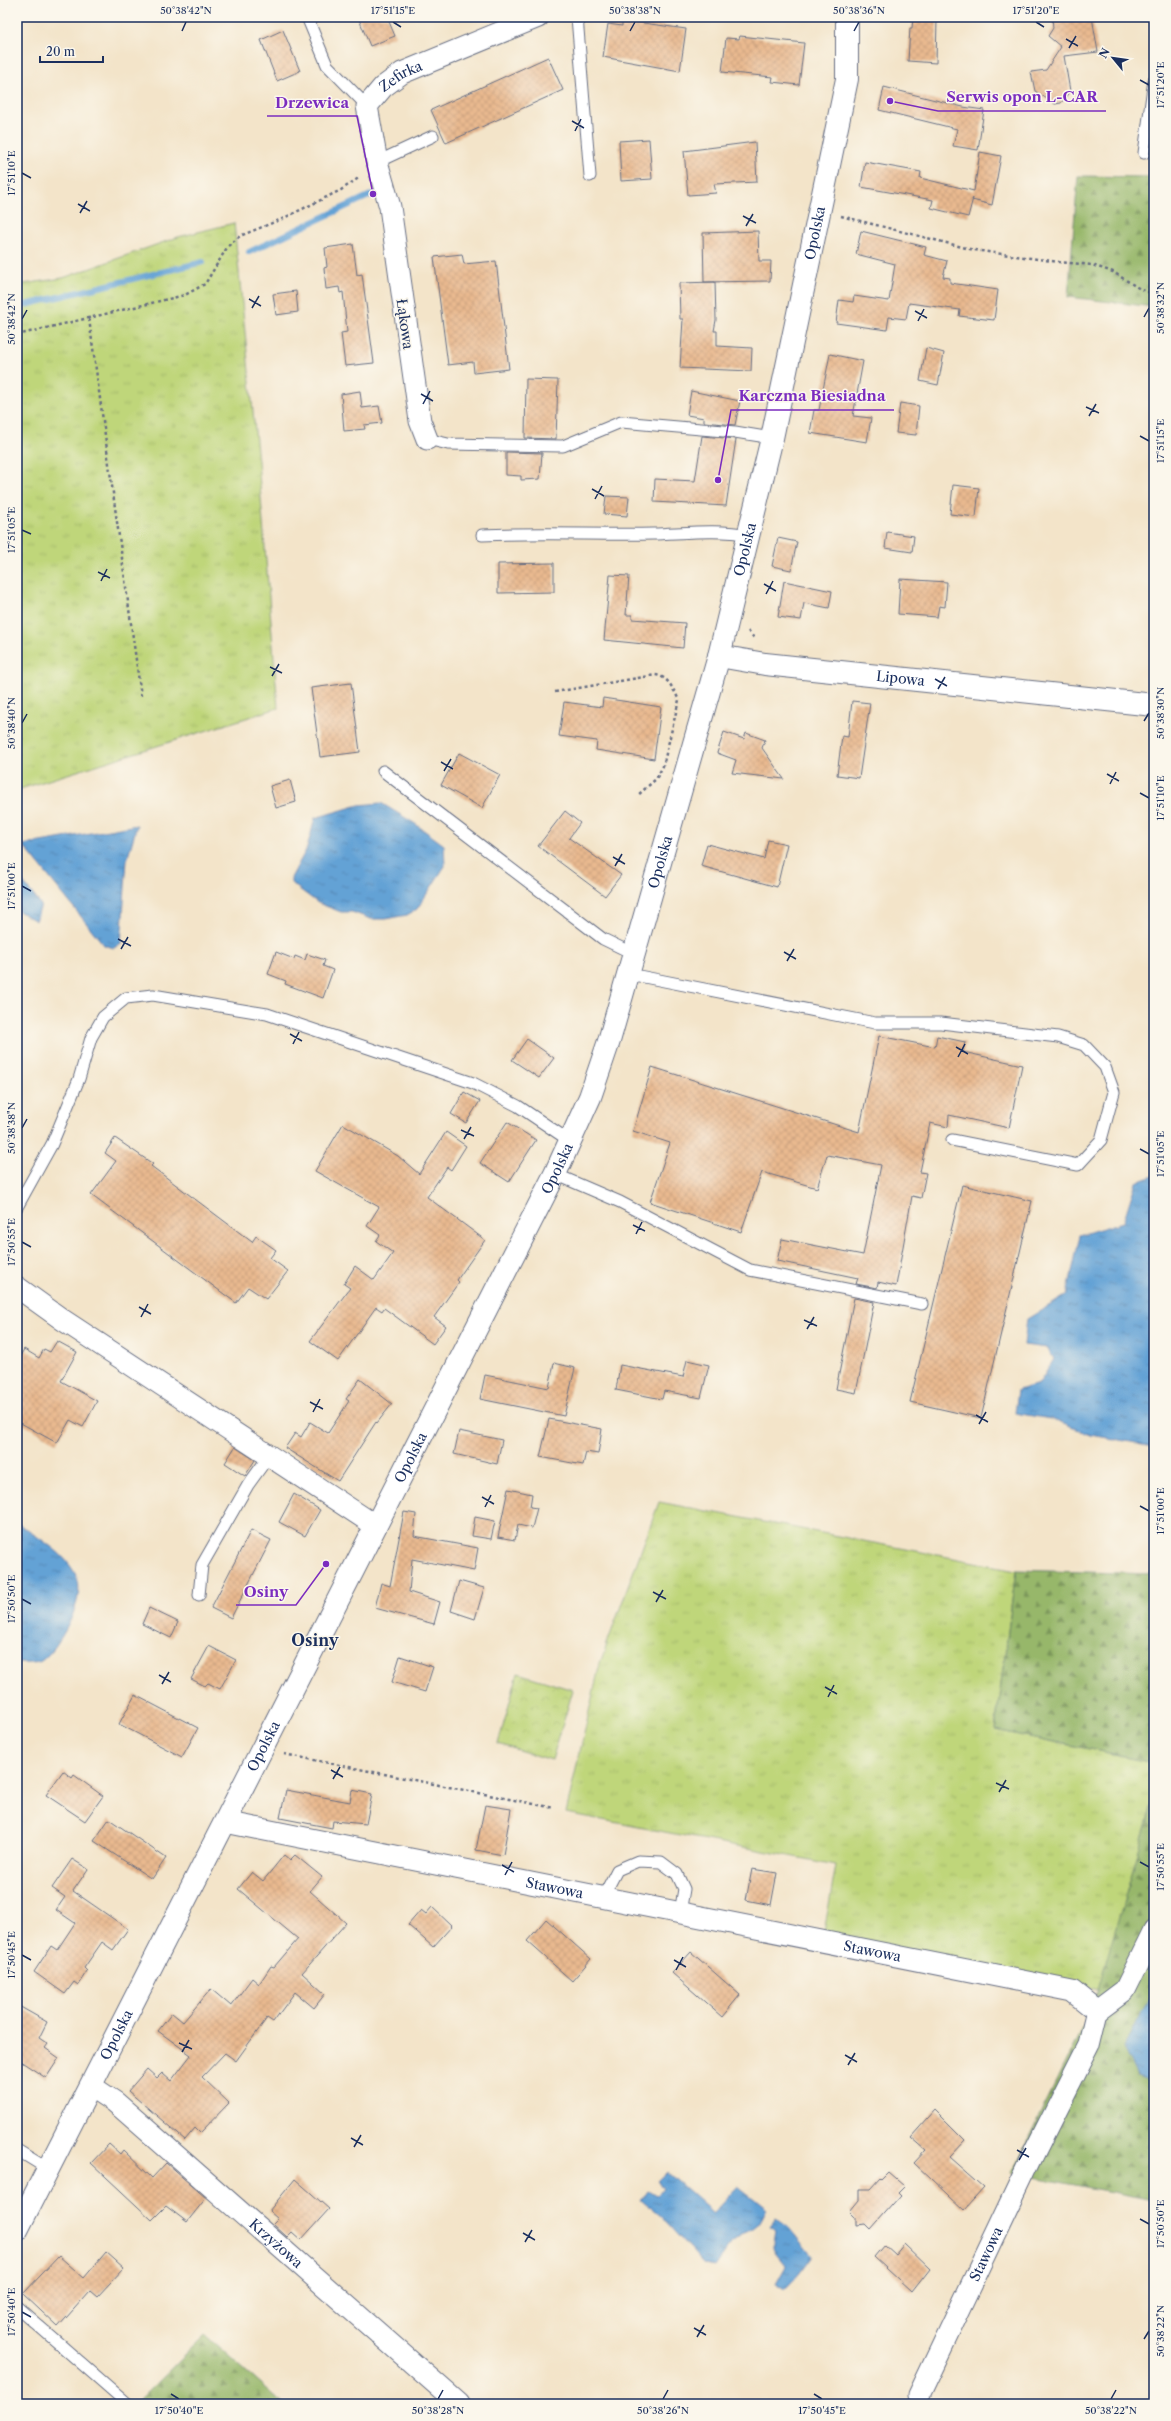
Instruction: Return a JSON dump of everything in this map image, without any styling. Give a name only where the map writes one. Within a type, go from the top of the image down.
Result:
[{"type":"street","name":"Zefirka","points":[[390,207],[377,162],[367,106],[383,87],[402,73],[537,17]]},
{"type":"street","name":"Opolska","points":[[17,2230],[555,1174],[590,1097],[632,964],[719,656],[750,535],[772,438],[847,79],[847,17]]},
{"type":"street","name":"Łąkowa","points":[[390,207],[420,421],[427,440]]},
{"type":"street","name":"Lipowa","points":[[719,656],[765,664],[1154,705]]},
{"type":"street","points":[[17,1287],[63,1320],[376,1526]]},
{"type":"street","name":"Stawowa","points":[[225,1822],[1072,1991],[1098,2011],[1089,2044],[1034,2154],[919,2395]]},
{"type":"street","points":[[1098,2011],[1125,1990],[1154,1931]]},
{"type":"street","name":"Krzyżowa","points":[[91,2086],[114,2102],[459,2404]]},
{"type":"lane","points":[[307,17],[327,65],[367,106]]},
{"type":"lane","points":[[577,17],[590,176]]},
{"type":"lane","points":[[1144,152],[1154,80]]},
{"type":"lane","points":[[377,162],[433,136]]},
{"type":"lane","points":[[427,440],[448,444],[563,446],[621,422],[772,438]]},
{"type":"lane","points":[[482,535],[526,533],[652,534],[709,531],[750,535]]},
{"type":"lane","points":[[383,771],[603,939],[632,964],[875,1023],[941,1023],[1058,1037],[1084,1045],[1105,1067],[1114,1092],[1101,1140],[1078,1165],[952,1140]]},
{"type":"lane","points":[[17,1208],[52,1144],[79,1079],[91,1038],[103,1018],[126,998],[153,996],[267,1014],[473,1083],[518,1106],[570,1141]]},
{"type":"lane","points":[[555,1174],[620,1202],[750,1270],[922,1304]]},
{"type":"lane","points":[[199,1595],[202,1565],[248,1485],[269,1456]]},
{"type":"lane","points":[[603,1898],[617,1870],[638,1861],[661,1862],[677,1874],[684,1889],[680,1913]]},
{"type":"lane","points":[[17,2150],[48,2169]]},
{"type":"lane","points":[[17,2307],[128,2404]]},
{"type":"path","points":[[17,335],[185,295],[205,284],[228,246],[240,236],[282,219],[341,190],[377,162]]},
{"type":"path","points":[[819,211],[974,250],[1058,262],[1092,265],[1113,272],[1140,289],[1154,294]]},
{"type":"path","points":[[89,319],[142,696]]},
{"type":"path","points":[[555,692],[655,675],[661,675],[668,682],[679,700],[663,766],[656,779],[637,796]]},
{"type":"path","points":[[283,1754],[554,1808]]},
{"type":"green space","points":[[1078,176],[1154,177],[1154,307],[1068,297]]},
{"type":"green space","points":[[234,223],[258,461],[278,708],[17,790],[17,285],[63,278],[178,237]]},
{"type":"green space","points":[[659,1502],[1016,1570],[995,1730],[1154,1762],[1154,1798],[1099,1989],[824,1933],[836,1865],[566,1813],[600,1663]]},
{"type":"green space","points":[[1016,1570],[1154,1574],[1154,1762],[995,1730]]},
{"type":"green space","points":[[518,1673],[573,1690],[552,1760],[498,1744]]},
{"type":"green space","points":[[1154,1798],[1154,2200],[1012,2173],[1093,2006]]},
{"type":"green space","points":[[205,2335],[283,2404],[136,2403]]},
{"type":"water","points":[[381,803],[414,823],[444,845],[445,866],[417,909],[407,915],[385,919],[371,919],[352,912],[341,912],[318,903],[291,883],[291,878],[307,848],[315,818],[359,805]]},
{"type":"water","points":[[137,825],[127,860],[121,943],[114,948],[104,945],[23,845]]},
{"type":"water","points":[[17,875],[41,905],[36,921],[17,910]]},
{"type":"water","points":[[1154,1176],[1154,1446],[1091,1435],[1051,1419],[1015,1413],[1018,1390],[1039,1384],[1054,1359],[1047,1348],[1024,1345],[1027,1319],[1067,1295],[1080,1235],[1123,1222],[1136,1182]]},
{"type":"water","points":[[17,1523],[43,1540],[66,1561],[77,1578],[79,1587],[78,1598],[74,1610],[63,1635],[48,1655],[36,1663],[17,1663]]},
{"type":"water","points":[[1154,1996],[1154,2082],[1137,2076],[1123,2048],[1150,1997]]},
{"type":"water","points":[[667,2172],[713,2213],[738,2186],[767,2209],[761,2221],[729,2246],[715,2266],[704,2264],[660,2216],[641,2200],[648,2190],[656,2195],[663,2189],[658,2181]]},
{"type":"water","points":[[776,2218],[789,2228],[812,2256],[799,2274],[785,2289],[776,2284],[786,2266],[775,2253],[773,2247],[775,2230],[770,2226]]},
{"type":"building","points":[[358,17],[387,17],[395,36],[370,46]]},
{"type":"building","points":[[1052,17],[1092,17],[1098,52],[1064,56],[1070,91],[1061,103],[1055,104],[1035,91],[1031,72],[1046,70],[1061,47],[1048,36],[1053,28]]},
{"type":"building","points":[[913,18],[937,19],[936,63],[908,61],[910,28],[912,28]]},
{"type":"building","points":[[622,20],[686,29],[680,71],[603,57],[608,24],[622,26]]},
{"type":"building","points":[[283,30],[300,71],[277,81],[261,40]]},
{"type":"building","points":[[740,36],[804,43],[799,85],[772,82],[773,77],[722,72],[726,38],[739,39]]},
{"type":"building","points":[[548,57],[563,90],[446,143],[431,110]]},
{"type":"building","points":[[884,87],[963,107],[984,110],[978,150],[953,146],[957,129],[879,110]]},
{"type":"building","points":[[649,139],[652,179],[621,181],[619,141]]},
{"type":"building","points":[[755,142],[757,182],[714,184],[716,193],[688,195],[684,151]]},
{"type":"building","points":[[980,152],[1001,156],[992,205],[972,200],[968,217],[931,208],[933,200],[861,187],[865,162],[921,172],[920,178],[974,191]]},
{"type":"building","points":[[758,231],[759,261],[771,261],[770,281],[704,282],[703,233]]},
{"type":"building","points":[[861,231],[926,247],[924,255],[947,261],[943,277],[950,278],[950,283],[998,290],[994,320],[959,316],[960,310],[909,303],[906,319],[889,317],[887,330],[836,323],[839,300],[853,302],[854,296],[889,301],[895,264],[856,254]]},
{"type":"building","points":[[353,244],[357,275],[362,274],[374,363],[345,366],[341,333],[347,332],[343,292],[340,293],[339,287],[326,289],[324,268],[327,267],[325,248]]},
{"type":"building","points":[[462,254],[464,264],[496,261],[509,369],[474,373],[473,362],[448,365],[434,257]]},
{"type":"building","points":[[715,282],[716,320],[714,331],[717,331],[717,346],[752,348],[751,371],[680,368],[683,319],[680,319],[679,283]]},
{"type":"building","points":[[296,291],[298,312],[276,315],[273,294]]},
{"type":"building","points":[[926,348],[944,353],[938,385],[920,381]]},
{"type":"building","points":[[830,354],[863,361],[853,416],[871,418],[867,442],[810,433],[814,410],[819,410]]},
{"type":"building","points":[[526,379],[558,380],[556,439],[525,438]]},
{"type":"building","points":[[360,391],[362,408],[379,406],[382,423],[364,425],[365,429],[344,431],[341,394]]},
{"type":"building","points":[[691,391],[740,401],[735,425],[704,422],[704,418],[687,415]]},
{"type":"building","points":[[900,403],[919,406],[916,435],[896,433]]},
{"type":"building","points":[[702,436],[736,439],[726,506],[654,502],[655,479],[695,481]]},
{"type":"building","points":[[506,452],[542,453],[540,479],[521,480],[521,476],[506,475]]},
{"type":"building","points":[[953,485],[979,488],[976,517],[950,514]]},
{"type":"building","points":[[606,496],[629,497],[627,516],[604,514]]},
{"type":"building","points":[[887,532],[914,536],[912,552],[885,548]]},
{"type":"building","points":[[778,538],[797,542],[791,570],[772,566]]},
{"type":"building","points":[[554,563],[554,592],[498,593],[498,564]]},
{"type":"building","points":[[610,575],[629,576],[626,615],[632,615],[632,619],[685,623],[683,648],[604,640]]},
{"type":"building","points":[[900,579],[947,582],[945,607],[939,606],[937,617],[898,614]]},
{"type":"building","points":[[784,581],[832,591],[829,608],[804,603],[801,620],[778,617]]},
{"type":"building","points":[[351,683],[360,752],[320,757],[311,688]]},
{"type":"building","points":[[603,698],[661,707],[654,759],[596,750],[597,741],[559,736],[564,702],[602,707]]},
{"type":"building","points":[[852,701],[870,703],[859,778],[837,775],[842,736],[848,737]]},
{"type":"building","points":[[724,732],[744,739],[746,733],[765,740],[762,748],[784,779],[732,773],[736,760],[717,753]]},
{"type":"building","points":[[459,753],[500,775],[482,808],[441,785]]},
{"type":"building","points":[[290,780],[296,802],[276,808],[270,786]]},
{"type":"building","points":[[565,811],[580,823],[569,838],[621,875],[605,896],[538,846]]},
{"type":"building","points":[[768,840],[787,844],[777,887],[701,866],[707,844],[764,859]]},
{"type":"building","points":[[276,952],[294,959],[295,956],[305,960],[307,954],[325,960],[323,966],[333,970],[323,998],[285,984],[286,981],[268,974]]},
{"type":"building","points":[[879,1036],[935,1047],[937,1036],[965,1042],[963,1052],[1022,1065],[1009,1128],[949,1115],[948,1127],[930,1123],[920,1172],[926,1173],[921,1198],[912,1196],[896,1286],[878,1282],[877,1288],[856,1284],[858,1278],[777,1261],[782,1239],[863,1255],[881,1165],[827,1155],[817,1188],[762,1172],[741,1232],[650,1202],[670,1143],[633,1131],[652,1067],[859,1132]]},
{"type":"building","points":[[527,1039],[554,1058],[539,1078],[512,1060]]},
{"type":"building","points":[[464,1092],[480,1101],[466,1123],[451,1114]]},
{"type":"building","points":[[507,1122],[536,1140],[509,1182],[480,1163]]},
{"type":"building","points":[[343,1124],[398,1156],[419,1174],[446,1132],[466,1146],[451,1170],[447,1167],[427,1197],[485,1240],[457,1280],[459,1282],[434,1317],[446,1326],[433,1344],[384,1308],[382,1311],[376,1307],[338,1361],[310,1341],[350,1288],[344,1284],[355,1266],[374,1280],[393,1253],[376,1241],[380,1235],[367,1226],[379,1207],[315,1171]]},
{"type":"building","points":[[115,1138],[153,1164],[151,1166],[252,1242],[256,1236],[276,1250],[270,1258],[288,1271],[266,1299],[248,1287],[236,1303],[91,1195],[116,1161],[105,1153]]},
{"type":"building","points":[[962,1185],[1032,1201],[981,1418],[910,1402]]},
{"type":"building","points":[[854,1298],[874,1302],[856,1393],[836,1389]]},
{"type":"building","points":[[57,1341],[77,1352],[61,1381],[97,1401],[83,1427],[70,1420],[57,1443],[17,1421],[17,1362],[24,1349],[39,1358],[44,1349],[50,1352]]},
{"type":"building","points":[[687,1360],[709,1365],[701,1398],[664,1391],[662,1399],[616,1390],[620,1365],[683,1377]]},
{"type":"building","points":[[554,1363],[575,1368],[564,1416],[480,1399],[485,1375],[549,1388]]},
{"type":"building","points":[[360,1379],[392,1404],[377,1423],[376,1422],[338,1481],[285,1448],[295,1433],[301,1437],[310,1422],[328,1433],[349,1401],[346,1399]]},
{"type":"building","points":[[549,1419],[602,1429],[598,1454],[586,1452],[583,1465],[540,1457]]},
{"type":"building","points":[[459,1431],[502,1440],[497,1464],[454,1454]]},
{"type":"building","points":[[235,1447],[255,1460],[245,1476],[225,1463]]},
{"type":"building","points":[[508,1489],[532,1494],[530,1507],[537,1508],[532,1528],[518,1525],[515,1540],[498,1537]]},
{"type":"building","points":[[294,1494],[320,1510],[305,1536],[279,1522]]},
{"type":"building","points":[[404,1512],[416,1514],[414,1536],[478,1548],[474,1571],[412,1559],[409,1592],[440,1602],[434,1624],[375,1608],[381,1583],[390,1586]]},
{"type":"building","points":[[475,1517],[495,1521],[491,1539],[472,1536]]},
{"type":"building","points":[[251,1530],[271,1540],[231,1618],[211,1608]]},
{"type":"building","points":[[459,1581],[484,1588],[475,1619],[451,1611]]},
{"type":"building","points":[[149,1608],[178,1622],[171,1638],[142,1624]]},
{"type":"building","points":[[209,1646],[236,1660],[220,1689],[208,1683],[205,1686],[191,1679]]},
{"type":"building","points":[[400,1656],[433,1667],[425,1692],[392,1682]]},
{"type":"building","points":[[135,1695],[198,1728],[182,1757],[119,1724]]},
{"type":"building","points":[[63,1771],[72,1778],[74,1775],[103,1796],[85,1821],[46,1795]]},
{"type":"building","points":[[286,1790],[350,1802],[352,1790],[372,1794],[366,1824],[333,1821],[332,1828],[280,1818]]},
{"type":"building","points":[[485,1805],[511,1809],[503,1855],[476,1850]]},
{"type":"building","points":[[109,1819],[166,1858],[152,1879],[94,1841]]},
{"type":"building","points":[[284,1855],[290,1860],[295,1855],[322,1877],[310,1891],[346,1923],[302,1973],[325,1994],[314,2008],[295,1992],[273,2022],[267,2018],[236,2061],[225,2053],[202,2077],[229,2103],[200,2133],[195,2128],[185,2140],[128,2091],[147,2069],[157,2078],[162,2073],[171,2081],[191,2055],[158,2031],[172,2013],[183,2022],[211,1989],[231,2006],[252,1978],[259,1984],[271,1966],[274,1967],[298,1939],[238,1889],[252,1872],[263,1881]]},
{"type":"building","points":[[72,1859],[88,1869],[73,1891],[128,1929],[113,1950],[102,1942],[84,1968],[87,1971],[78,1985],[74,1982],[65,1994],[34,1972],[51,1946],[57,1950],[75,1923],[56,1910],[65,1897],[52,1888]]},
{"type":"building","points":[[752,1869],[777,1873],[771,1905],[746,1900]]},
{"type":"building","points":[[432,1907],[452,1926],[433,1947],[408,1925],[421,1910],[426,1914]]},
{"type":"building","points":[[546,1919],[591,1959],[572,1981],[527,1941]]},
{"type":"building","points":[[691,1952],[740,1995],[722,2017],[672,1973]]},
{"type":"building","points":[[17,2005],[47,2022],[39,2038],[48,2044],[45,2048],[59,2058],[46,2078],[17,2059]]},
{"type":"building","points":[[935,2110],[965,2140],[949,2157],[984,2188],[964,2210],[914,2163],[926,2150],[911,2137]]},
{"type":"building","points":[[109,2144],[120,2154],[123,2150],[152,2178],[166,2163],[206,2198],[187,2222],[166,2206],[152,2220],[91,2163]]},
{"type":"building","points":[[889,2173],[904,2186],[897,2193],[900,2196],[870,2230],[864,2224],[856,2225],[856,2217],[850,2211],[859,2200],[859,2189],[870,2189],[880,2178],[882,2180]]},
{"type":"building","points":[[295,2179],[329,2209],[301,2240],[292,2232],[287,2237],[273,2224],[278,2219],[269,2211]]},
{"type":"building","points":[[904,2244],[930,2269],[912,2292],[874,2257],[884,2245],[895,2255]]},
{"type":"building","points":[[106,2252],[124,2268],[97,2297],[90,2291],[58,2327],[23,2294],[59,2256],[84,2278]]},
{"type":"waterway","points":[[249,252],[373,194]]},
{"type":"waterway","points":[[17,307],[203,262]]},
{"type":"place","name":"Serwis opon L-CAR","points":[[890,101]]},
{"type":"place","name":"Drzewica","points":[[373,194]]},
{"type":"place","name":"Karczma Biesiadna","points":[[718,480]]},
{"type":"place","name":"Osiny","points":[[326,1564]]},
{"type":"district","name":"Osiny","points":[[315,1640]]}]
